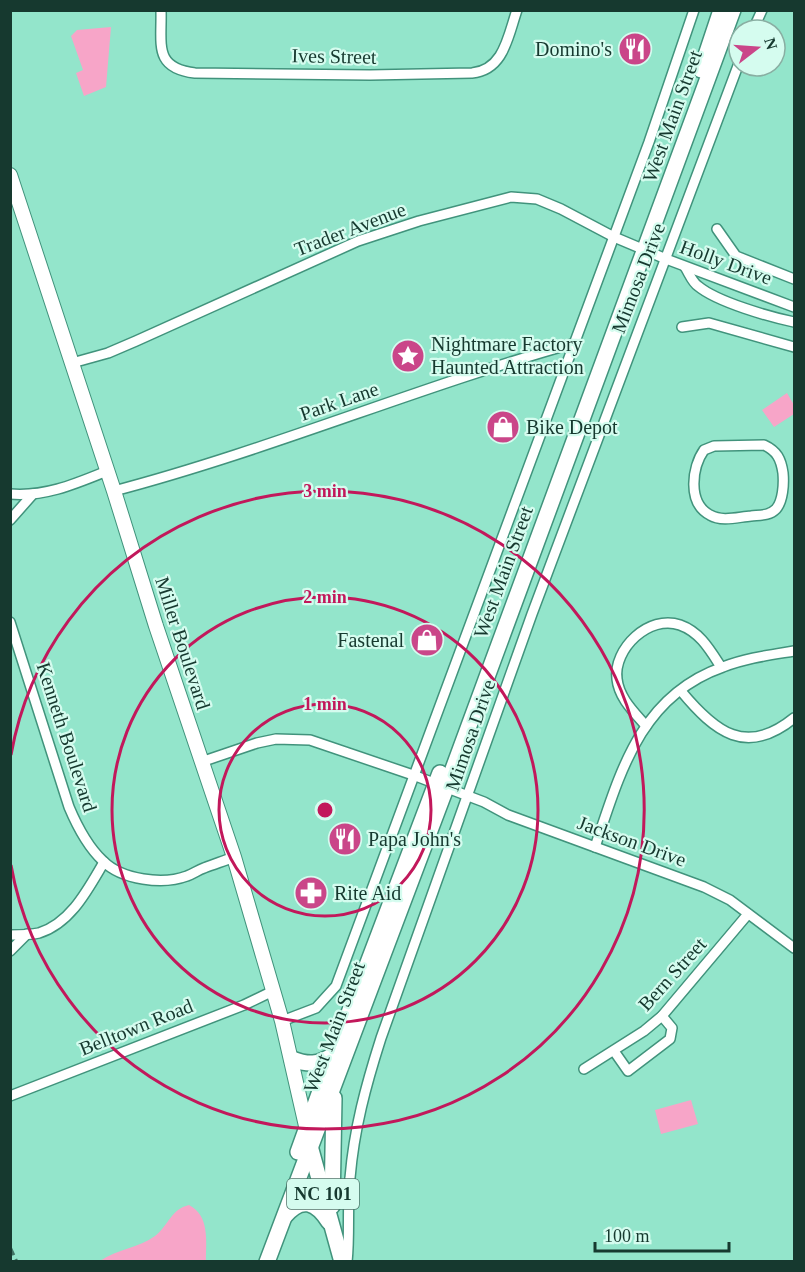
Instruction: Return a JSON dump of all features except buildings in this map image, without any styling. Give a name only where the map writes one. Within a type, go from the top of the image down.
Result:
[{"type":"main road","name":"West Main Street","points":[[640,248],[721,10]]},
{"type":"main road","name":"West Main Street","points":[[267,1262],[334,1088],[441,786],[640,248],[734,10]]},
{"type":"main road","name":"West Main Street","points":[[259,1262],[333,1055],[441,786]]},
{"type":"main road","points":[[292,1059],[311,1065],[323,1062],[333,1055]]},
{"type":"main road","points":[[332,1227],[334,1088]]},
{"type":"main road","name":"NC 101","points":[[306,1126],[342,1262]]},
{"type":"main road","points":[[285,1216],[298,1204],[308,1204],[319,1209],[332,1227]]},
{"type":"street","name":"Ives Street","points":[[161,10],[164,55],[168,64],[177,70],[347,75],[472,73],[488,70],[494,65],[502,51],[517,10]]},
{"type":"street","points":[[282,1021],[316,1008],[336,986],[653,132],[694,10]]},
{"type":"street","name":"Mimosa Drive","points":[[347,1262],[354,1133],[368,1080],[425,911],[469,796],[532,614],[733,78]]},
{"type":"street","name":"Miller Boulevard","points":[[10,175],[156,626],[234,857],[282,1021],[306,1126]]},
{"type":"street","name":"Trader Avenue","points":[[72,363],[108,353],[358,241],[418,221],[498,199],[512,197],[537,199],[640,248]]},
{"type":"street","points":[[717,229],[736,256],[795,279]]},
{"type":"street","name":"Holly Drive","points":[[640,248],[795,307]]},
{"type":"street","points":[[685,267],[697,286],[716,296],[767,317],[795,322]]},
{"type":"street","points":[[682,327],[710,323],[795,347]]},
{"type":"street","name":"Park Lane","points":[[114,491],[236,454],[507,363],[575,343]]},
{"type":"street","points":[[764,445],[776,452],[781,462],[783,478],[778,507],[770,514],[723,519],[711,516],[703,510],[695,498],[694,471],[704,450],[714,446],[764,445]]},
{"type":"street","points":[[10,494],[33,495],[54,491],[107,471]]},
{"type":"street","points":[[783,478],[795,477]]},
{"type":"street","points":[[10,520],[33,495]]},
{"type":"street","name":"Kenneth Boulevard","points":[[10,622],[76,825],[104,862],[125,874],[149,880],[162,880],[187,876],[234,857]]},
{"type":"street","points":[[646,726],[623,699],[617,681],[616,664],[634,637],[661,623],[679,624],[704,640],[721,667]]},
{"type":"street","points":[[595,847],[623,767],[635,741],[662,708],[695,680],[721,667],[748,659],[795,651]]},
{"type":"street","points":[[681,691],[699,713],[724,731],[740,738],[760,737],[782,728],[795,718]]},
{"type":"street","name":"Jackson Drive","points":[[201,762],[276,739],[299,738],[327,744],[469,796],[508,815],[704,887],[730,900],[795,948]]},
{"type":"street","points":[[10,935],[37,933],[65,918],[84,896],[104,862]]},
{"type":"street","name":"Bern Street","points":[[584,1069],[644,1031],[662,1016],[748,914]]},
{"type":"street","points":[[10,951],[27,934]]},
{"type":"street","name":"Belltown Road","points":[[10,1096],[244,1005],[273,991]]},
{"type":"street","points":[[614,1050],[628,1071],[670,1039],[672,1028],[662,1016]]},
{"type":"shaded area","points":[[111,27],[106,87],[84,96],[76,73],[83,70],[71,36],[77,30]]},
{"type":"shaded area","points":[[787,393],[794,405],[794,414],[774,427],[762,410]]},
{"type":"shaded area","points":[[691,1100],[698,1124],[661,1134],[655,1110]]},
{"type":"shaded area","points":[[189,1205],[196,1210],[204,1222],[206,1261],[100,1261],[149,1240],[160,1232],[178,1210]]},
{"type":"railway","points":[[10,1247],[17,1262]]},
{"type":"place","name":"Domino's","points":[[635,49]]},
{"type":"place","name":"Nightmare Factory Haunted Attraction","points":[[408,356]]},
{"type":"place","name":"Bike Depot","points":[[503,427]]},
{"type":"place","name":"Fastenal","points":[[427,640]]},
{"type":"place","name":"Papa John's","points":[[345,839]]},
{"type":"place","name":"Rite Aid","points":[[311,893]]}]
